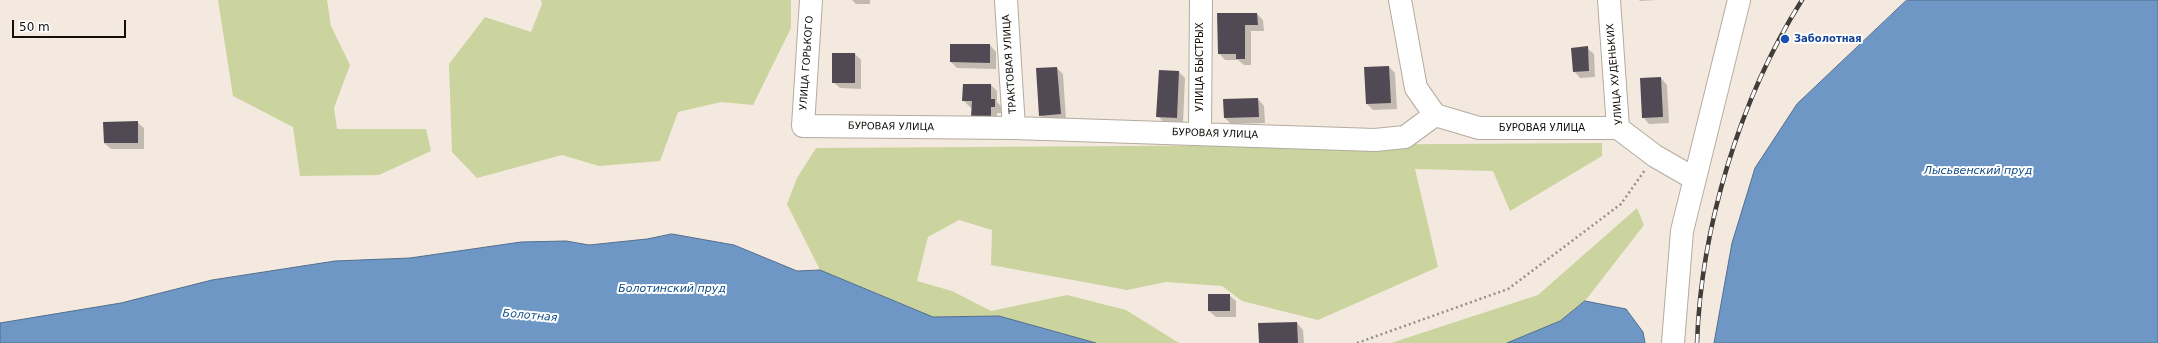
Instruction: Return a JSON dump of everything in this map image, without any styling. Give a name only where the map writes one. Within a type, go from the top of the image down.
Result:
[{"type":"street","name":"УЛИЦА ГОРЬКОГО","points":[[803,126],[811,0]]},
{"type":"street","name":"ТРАКТОВАЯ УЛИЦА","points":[[1006,0],[1014,128]]},
{"type":"street","name":"УЛИЦА БЫСТРЫХ","points":[[1200,133],[1201,0]]},
{"type":"street","points":[[1400,0],[1416,88],[1435,115]]},
{"type":"street","name":"УЛИЦА ХУДЕНЬКИХ","points":[[1609,0],[1618,128],[1655,156],[1695,179]]},
{"type":"street","points":[[1673,343],[1682,231],[1739,0]]},
{"type":"street","name":"БУРОВАЯ УЛИЦА","points":[[803,126],[1014,128],[1375,140],[1405,137],[1435,115],[1479,128],[1618,128]]},
{"type":"path","points":[[1357,343],[1508,289],[1621,204],[1655,156]]},
{"type":"green space","points":[[218,0],[327,0],[331,26],[350,65],[334,108],[337,129],[426,129],[431,151],[379,175],[300,176],[293,127],[233,96]]},
{"type":"green space","points":[[541,0],[791,0],[791,28],[753,105],[721,102],[678,112],[660,161],[599,166],[562,155],[477,178],[452,152],[449,64],[485,17],[531,32],[542,4]]},
{"type":"green space","points":[[1602,143],[1602,156],[1510,211],[1493,171],[1415,169],[1438,267],[1318,320],[1242,301],[1222,286],[1166,282],[1127,290],[991,265],[992,230],[959,220],[928,237],[917,281],[952,291],[991,311],[1067,295],[1126,310],[1179,343],[1096,343],[999,316],[933,317],[820,270],[787,204],[797,178],[816,148]]},
{"type":"green space","points":[[1637,208],[1644,225],[1585,301],[1560,321],[1507,343],[1391,343],[1538,295]]},
{"type":"water","name":"Лысьвенский пруд","points":[[1907,0],[2158,0],[2158,343],[1714,343],[1732,243],[1755,168],[1797,104]]},
{"type":"water","name":"Болотинский пруд","points":[[672,234],[734,245],[797,271],[820,270],[933,317],[999,316],[1096,343],[0,343],[0,323],[121,303],[212,280],[335,261],[410,258],[521,242],[566,241],[589,245],[647,239]]},
{"type":"water","points":[[1585,301],[1626,309],[1643,332],[1645,343],[1507,343],[1560,321]]},
{"type":"building","points":[[1217,13],[1257,13],[1258,25],[1245,25],[1245,59],[1236,59],[1236,54],[1218,54]]},
{"type":"building","points":[[950,44],[990,44],[990,63],[950,62]]},
{"type":"building","points":[[1588,46],[1589,71],[1573,72],[1571,48]]},
{"type":"building","points":[[832,53],[855,53],[855,83],[832,83]]},
{"type":"building","points":[[1389,66],[1391,103],[1366,104],[1364,67]]},
{"type":"building","points":[[1057,67],[1061,114],[1039,116],[1036,68]]},
{"type":"building","points":[[1159,70],[1179,71],[1177,118],[1156,117]]},
{"type":"building","points":[[1661,77],[1663,117],[1642,118],[1640,78]]},
{"type":"building","points":[[963,84],[991,84],[991,99],[995,99],[995,107],[991,107],[991,117],[971,117],[972,101],[962,101]]},
{"type":"building","points":[[1258,98],[1259,117],[1224,118],[1223,99]]},
{"type":"building","points":[[138,121],[138,143],[104,143],[103,122]]},
{"type":"building","points":[[1208,294],[1230,294],[1230,311],[1208,311]]},
{"type":"building","points":[[1297,322],[1298,343],[1259,343],[1258,323]]},
{"type":"railway","points":[[1697,343],[1700,299],[1706,254],[1728,165],[1743,121],[1760,79],[1780,38],[1802,0]]},
{"type":"place","name":"Заболотная","points":[[1785,39]]},
{"type":"water label","name":"Болотная","points":[[530,316]]}]
